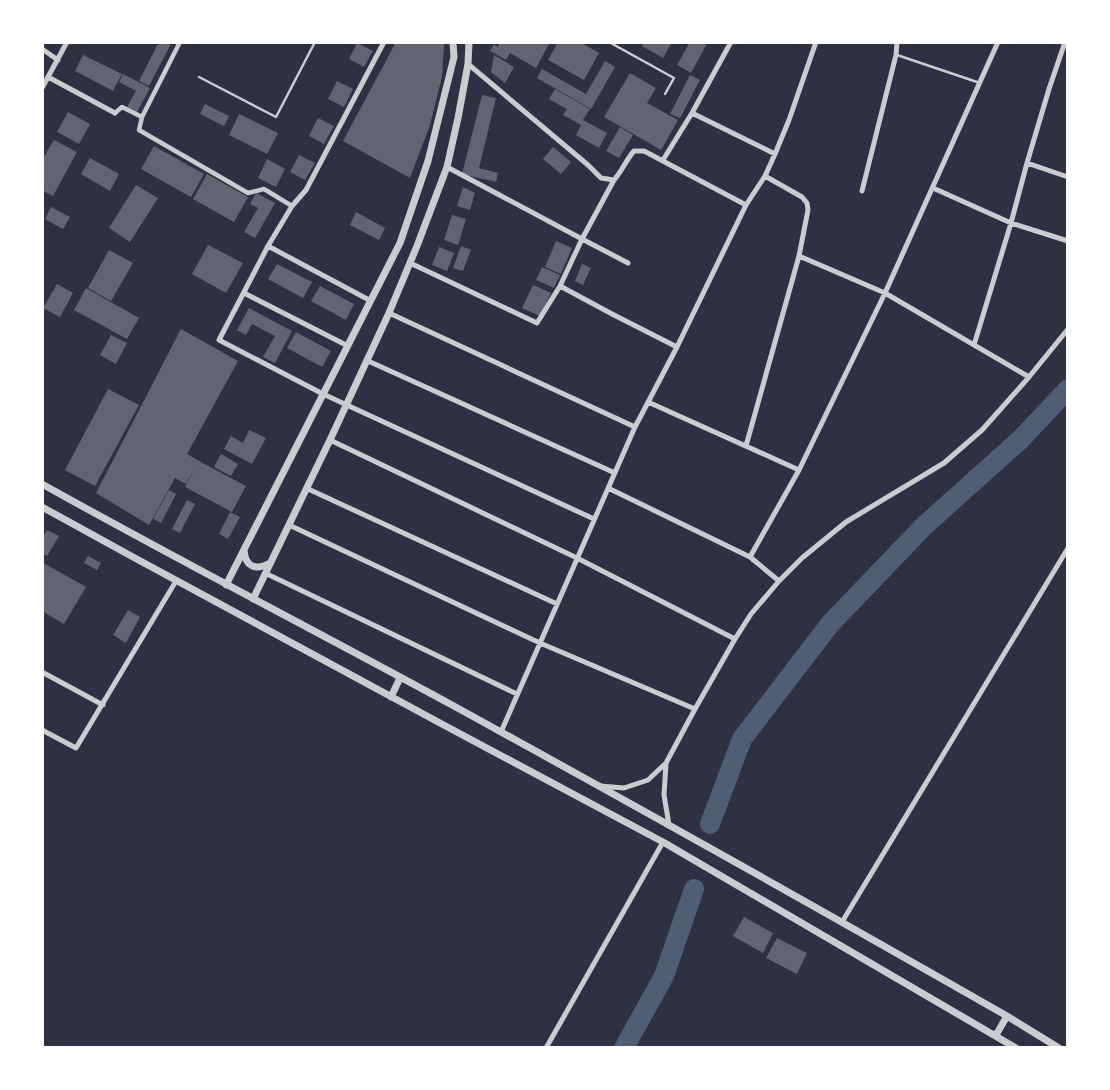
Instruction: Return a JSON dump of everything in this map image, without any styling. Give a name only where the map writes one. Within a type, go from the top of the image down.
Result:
[{"type":"street","points":[[42,88],[67,42]]},
{"type":"street","points":[[180,42],[142,117],[139,130],[248,192],[264,189],[292,206]]},
{"type":"street","points":[[384,42],[306,190],[292,206],[268,246],[219,340],[323,394],[594,519]]},
{"type":"street","points":[[226,585],[400,243],[428,161],[454,56],[453,42]]},
{"type":"street","points":[[253,599],[330,440],[410,263],[447,167],[468,64],[469,42]]},
{"type":"street","points":[[663,160],[692,113],[731,42]]},
{"type":"street","points":[[500,732],[635,427],[677,347],[746,205],[765,176],[790,120],[816,42]]},
{"type":"street","points":[[862,191],[896,55],[897,42]]},
{"type":"street","points":[[750,557],[799,470],[885,293],[998,42]]},
{"type":"street","points":[[974,345],[1049,89],[1065,42]]},
{"type":"street","points":[[42,49],[58,60]]},
{"type":"street","points":[[468,64],[588,164],[601,178],[614,180]]},
{"type":"street","points":[[48,77],[115,113],[122,107],[142,117]]},
{"type":"street","points":[[692,113],[775,154]]},
{"type":"street","points":[[410,263],[538,323],[560,286],[582,239],[614,180],[634,151],[644,151],[663,160],[746,205]]},
{"type":"street","points":[[1027,163],[1068,177]]},
{"type":"street","points":[[447,167],[628,263]]},
{"type":"street","points":[[746,446],[799,256],[808,210],[807,203],[802,196],[765,176]]},
{"type":"street","points":[[933,188],[1011,222],[1068,241]]},
{"type":"street","points":[[268,246],[371,301]]},
{"type":"street","points":[[799,256],[885,293],[1029,377]]},
{"type":"street","points":[[560,286],[677,347]]},
{"type":"street","points":[[244,293],[348,346]]},
{"type":"street","points":[[389,312],[635,427]]},
{"type":"street","points":[[599,786],[624,788],[648,780],[666,763],[695,709],[751,614],[779,581],[802,558],[846,522],[944,463],[982,430],[1068,329]]},
{"type":"street","points":[[366,360],[615,473]]},
{"type":"street","points":[[648,402],[799,470]]},
{"type":"street","points":[[330,440],[577,558],[735,640]]},
{"type":"street","points":[[42,484],[140,539],[670,825],[1007,1016],[1059,1048]]},
{"type":"street","points":[[306,488],[557,604]]},
{"type":"street","points":[[608,488],[750,557],[779,581]]},
{"type":"street","points":[[42,507],[391,697],[663,842],[1016,1048]]},
{"type":"street","points":[[289,525],[540,642],[695,709]]},
{"type":"street","points":[[842,922],[1068,548]]},
{"type":"street","points":[[244,550],[249,564],[256,567],[264,567],[270,563]]},
{"type":"street","points":[[266,573],[517,694]]},
{"type":"street","points":[[42,730],[76,748],[176,581]]},
{"type":"street","points":[[42,672],[102,704]]},
{"type":"street","points":[[391,697],[400,678]]},
{"type":"street","points":[[666,763],[664,795],[670,825]]},
{"type":"street","points":[[546,1048],[663,842]]},
{"type":"street","points":[[996,1036],[1007,1016]]},
{"type":"lane","points":[[199,78],[276,117],[315,42]]},
{"type":"lane","points":[[609,42],[674,78],[665,94]]},
{"type":"lane","points":[[896,55],[980,83]]},
{"type":"building","points":[[159,42],[172,42],[149,86],[139,81]]},
{"type":"building","points":[[396,42],[444,42],[442,77],[430,125],[410,178],[343,141]]},
{"type":"building","points":[[500,42],[550,42],[536,68],[510,53],[506,60],[490,51],[494,44],[498,47]]},
{"type":"building","points":[[558,42],[580,42],[599,53],[584,80],[548,60]]},
{"type":"building","points":[[644,42],[672,42],[663,58],[642,46]]},
{"type":"building","points":[[690,42],[708,42],[691,73],[677,65]]},
{"type":"building","points":[[357,43],[373,51],[364,67],[349,59]]},
{"type":"building","points":[[83,55],[122,74],[113,91],[75,71]]},
{"type":"building","points":[[494,55],[514,67],[505,83],[491,72]]},
{"type":"building","points":[[605,61],[615,67],[591,109],[537,78],[542,69],[586,94]]},
{"type":"building","points":[[630,73],[656,88],[647,103],[678,120],[661,150],[604,117]]},
{"type":"building","points":[[123,74],[150,88],[137,112],[127,107],[136,91],[119,82]]},
{"type":"building","points":[[690,75],[700,80],[680,118],[670,114]]},
{"type":"building","points":[[337,81],[353,89],[344,107],[328,99]]},
{"type":"building","points":[[555,89],[590,109],[583,120],[607,133],[599,148],[576,135],[581,125],[563,115],[567,109],[549,99]]},
{"type":"building","points":[[482,95],[496,98],[479,168],[498,173],[496,182],[462,174]]},
{"type":"building","points":[[205,104],[229,116],[224,126],[200,114]]},
{"type":"building","points":[[68,112],[90,124],[79,144],[57,132]]},
{"type":"building","points":[[239,114],[278,133],[267,154],[229,135]]},
{"type":"building","points":[[318,118],[334,126],[324,144],[309,136]]},
{"type":"building","points":[[620,127],[633,135],[619,158],[606,151]]},
{"type":"building","points":[[54,140],[77,152],[53,196],[42,190],[42,160]]},
{"type":"building","points":[[154,146],[204,174],[191,197],[141,169]]},
{"type":"building","points":[[553,147],[571,162],[561,174],[543,159]]},
{"type":"building","points":[[299,155],[315,163],[305,180],[290,172]]},
{"type":"building","points":[[90,158],[119,174],[110,191],[81,174]]},
{"type":"building","points":[[267,159],[285,169],[276,187],[258,178]]},
{"type":"building","points":[[207,174],[248,197],[234,222],[193,199]]},
{"type":"building","points":[[136,185],[158,198],[130,242],[109,228]]},
{"type":"building","points":[[463,187],[475,193],[470,210],[457,206]]},
{"type":"building","points":[[256,193],[275,203],[255,238],[244,232],[258,208],[250,204]]},
{"type":"building","points":[[51,207],[70,217],[63,229],[45,219]]},
{"type":"building","points":[[356,212],[385,228],[379,240],[350,225]]},
{"type":"building","points":[[452,215],[466,219],[458,245],[444,240]]},
{"type":"building","points":[[556,241],[572,248],[561,274],[545,267]]},
{"type":"building","points":[[208,245],[243,263],[226,293],[192,274]]},
{"type":"building","points":[[461,246],[471,250],[463,271],[453,268]]},
{"type":"building","points":[[439,247],[454,253],[447,271],[432,265]]},
{"type":"building","points":[[109,250],[133,263],[111,301],[88,288]]},
{"type":"building","points":[[277,264],[312,282],[303,298],[268,279]]},
{"type":"building","points":[[582,264],[591,268],[583,285],[575,281]]},
{"type":"building","points":[[542,267],[560,275],[554,288],[536,280]]},
{"type":"building","points":[[57,284],[73,293],[60,317],[43,308]]},
{"type":"building","points":[[533,285],[551,293],[540,316],[522,308]]},
{"type":"building","points":[[320,286],[354,304],[346,320],[311,301]]},
{"type":"building","points":[[86,288],[139,318],[127,339],[74,310]]},
{"type":"building","points":[[249,308],[292,331],[275,363],[263,357],[275,336],[252,324],[246,335],[237,330]]},
{"type":"building","points":[[181,329],[238,361],[187,454],[199,461],[186,484],[175,478],[149,525],[96,493]]},
{"type":"building","points":[[296,332],[331,351],[322,367],[287,348]]},
{"type":"building","points":[[111,335],[127,343],[116,364],[100,355]]},
{"type":"building","points":[[108,389],[139,405],[95,486],[65,470]]},
{"type":"building","points":[[249,430],[266,438],[252,464],[224,449],[231,436],[243,443]]},
{"type":"building","points":[[221,454],[238,464],[231,476],[214,467]]},
{"type":"building","points":[[199,461],[246,486],[232,512],[185,487]]},
{"type":"building","points":[[169,490],[176,494],[161,523],[153,519]]},
{"type":"building","points":[[187,500],[195,504],[180,533],[172,529]]},
{"type":"building","points":[[230,512],[240,517],[228,539],[219,534]]},
{"type":"building","points":[[47,530],[59,536],[47,556],[42,553],[42,538]]},
{"type":"building","points":[[88,556],[101,563],[97,570],[84,563]]},
{"type":"building","points":[[42,562],[86,587],[64,624],[42,611]]},
{"type":"building","points":[[128,610],[140,617],[126,643],[113,635]]},
{"type":"building","points":[[744,917],[773,933],[763,953],[733,936]]},
{"type":"building","points":[[777,938],[807,953],[797,974],[766,958]]},
{"type":"waterway","points":[[710,824],[742,739],[830,624],[924,526],[1021,439],[1068,389]]},
{"type":"waterway","points":[[624,1048],[664,976],[694,889]]}]
